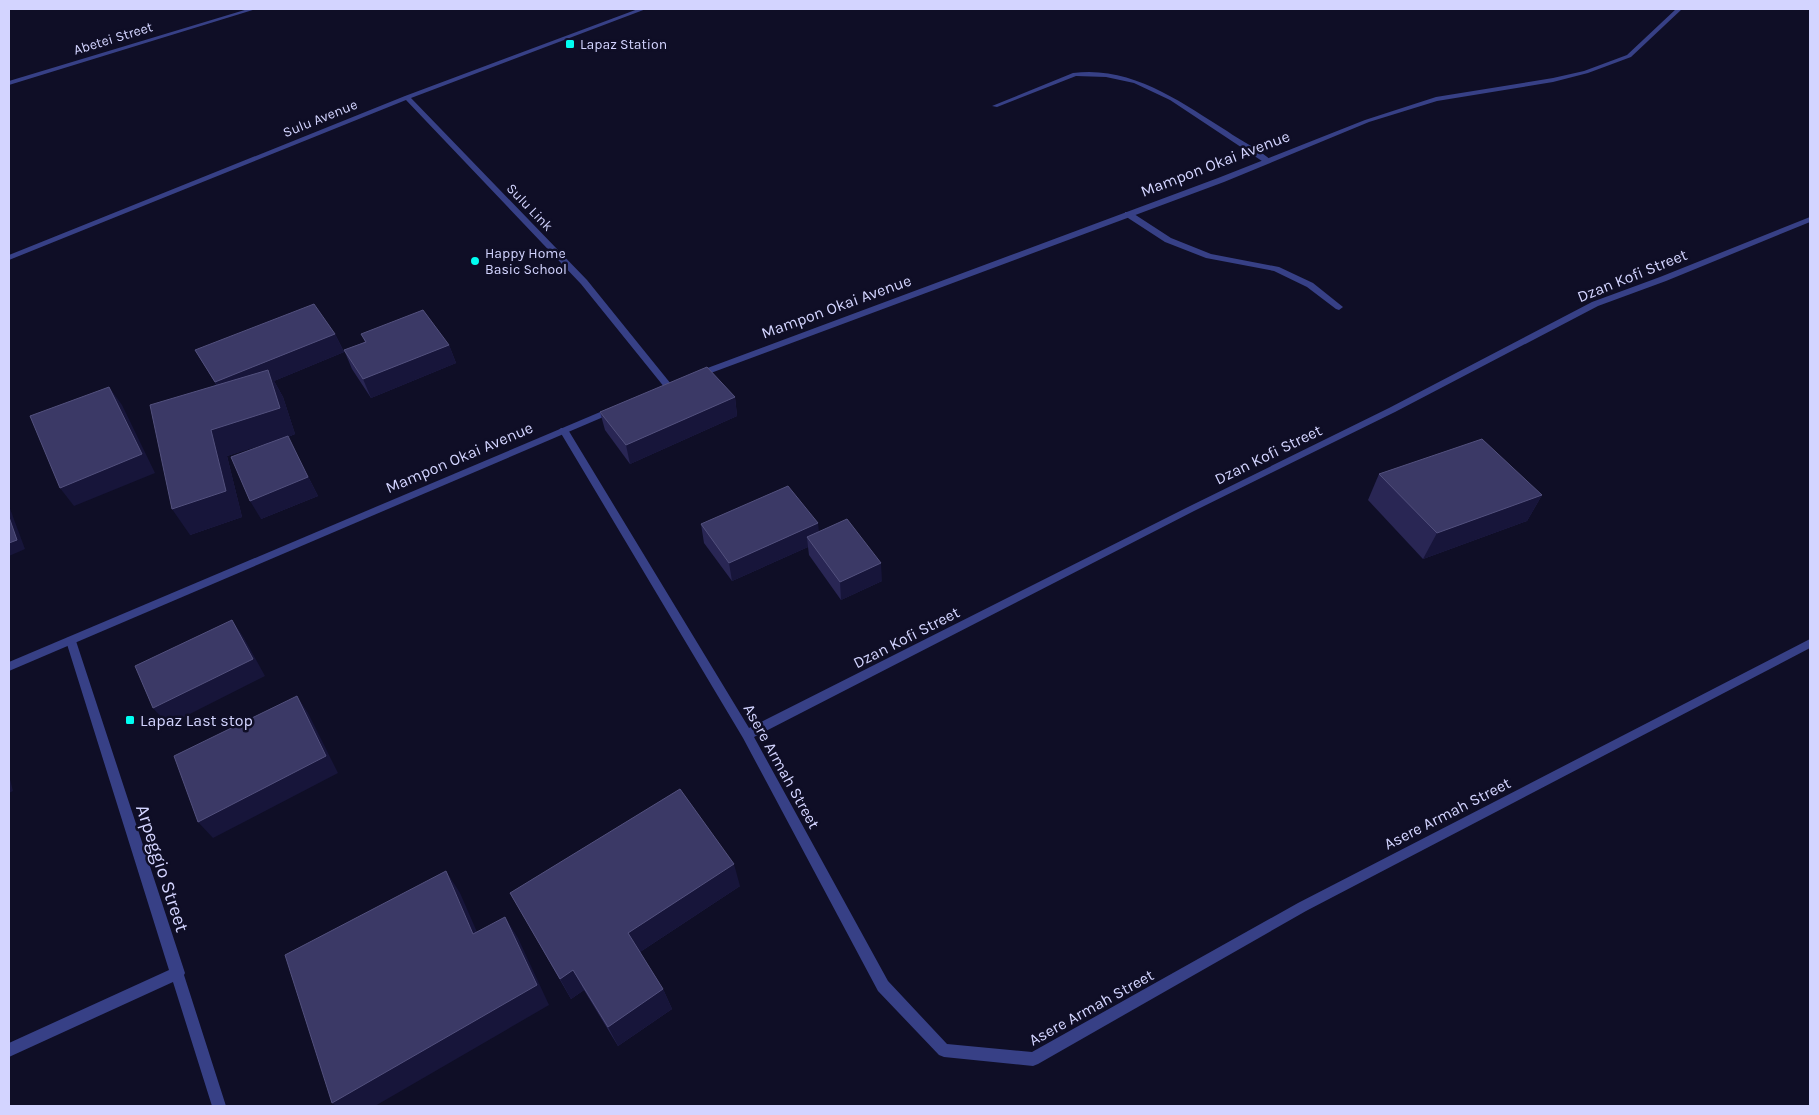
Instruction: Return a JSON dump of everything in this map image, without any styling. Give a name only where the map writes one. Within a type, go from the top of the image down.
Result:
[{"type":"street","name":"Abetei Street","points":[[9,83],[253,9]]},
{"type":"street","name":"Sulu Avenue","points":[[9,258],[407,97],[643,9]]},
{"type":"street","name":"Mampon Okai Avenue","points":[[687,379],[1268,161],[1358,124],[1436,99],[1553,80],[1586,72],[1629,56],[1679,9]]},
{"type":"street","points":[[995,106],[1075,74],[1106,75],[1136,82],[1172,99],[1268,161]]},
{"type":"street","name":"Sulu Link","points":[[407,97],[584,282],[669,386]]},
{"type":"street","points":[[1128,214],[1168,240],[1193,250],[1209,256],[1276,270],[1310,285],[1339,308]]},
{"type":"street","name":"Dzan Kofi Street","points":[[747,735],[1182,513],[1392,410],[1595,304],[1810,219]]},
{"type":"street","name":"Mampon Okai Avenue","points":[[9,667],[625,404]]},
{"type":"street","name":"Asere Armah Street","points":[[564,430],[747,735],[883,986],[944,1050],[1033,1059],[1302,907],[1810,643]]},
{"type":"street","name":"Arpeggio Street","points":[[71,641],[219,1106]]},
{"type":"street","points":[[9,1050],[178,973]]},
{"type":"building","points":[[314,304],[335,334],[215,382],[195,350]]},
{"type":"building","points":[[423,310],[449,345],[363,379],[344,350],[366,342],[361,334]]},
{"type":"building","points":[[707,367],[735,397],[626,445],[600,412]]},
{"type":"building","points":[[268,370],[280,408],[211,430],[226,491],[172,509],[150,405]]},
{"type":"building","points":[[109,387],[142,454],[60,488],[30,416]]},
{"type":"building","points":[[288,436],[308,477],[250,501],[231,457]]},
{"type":"building","points":[[1482,439],[1542,495],[1437,533],[1379,474]]},
{"type":"building","points":[[788,486],[818,523],[729,563],[701,524]]},
{"type":"building","points":[[9,517],[17,540],[9,543]]},
{"type":"building","points":[[847,519],[881,563],[840,582],[807,537]]},
{"type":"building","points":[[232,620],[253,659],[153,708],[135,666]]},
{"type":"building","points":[[297,696],[326,756],[198,822],[174,756]]},
{"type":"building","points":[[680,789],[734,864],[628,933],[663,989],[608,1027],[573,970],[560,979],[510,893]]},
{"type":"building","points":[[446,871],[473,934],[505,917],[537,985],[332,1103],[285,955]]},
{"type":"place","name":"Lapaz Station","points":[[570,44]]},
{"type":"place","name":"Happy Home Basic School","points":[[475,261]]},
{"type":"place","name":"Lapaz Last stop","points":[[130,720]]}]
